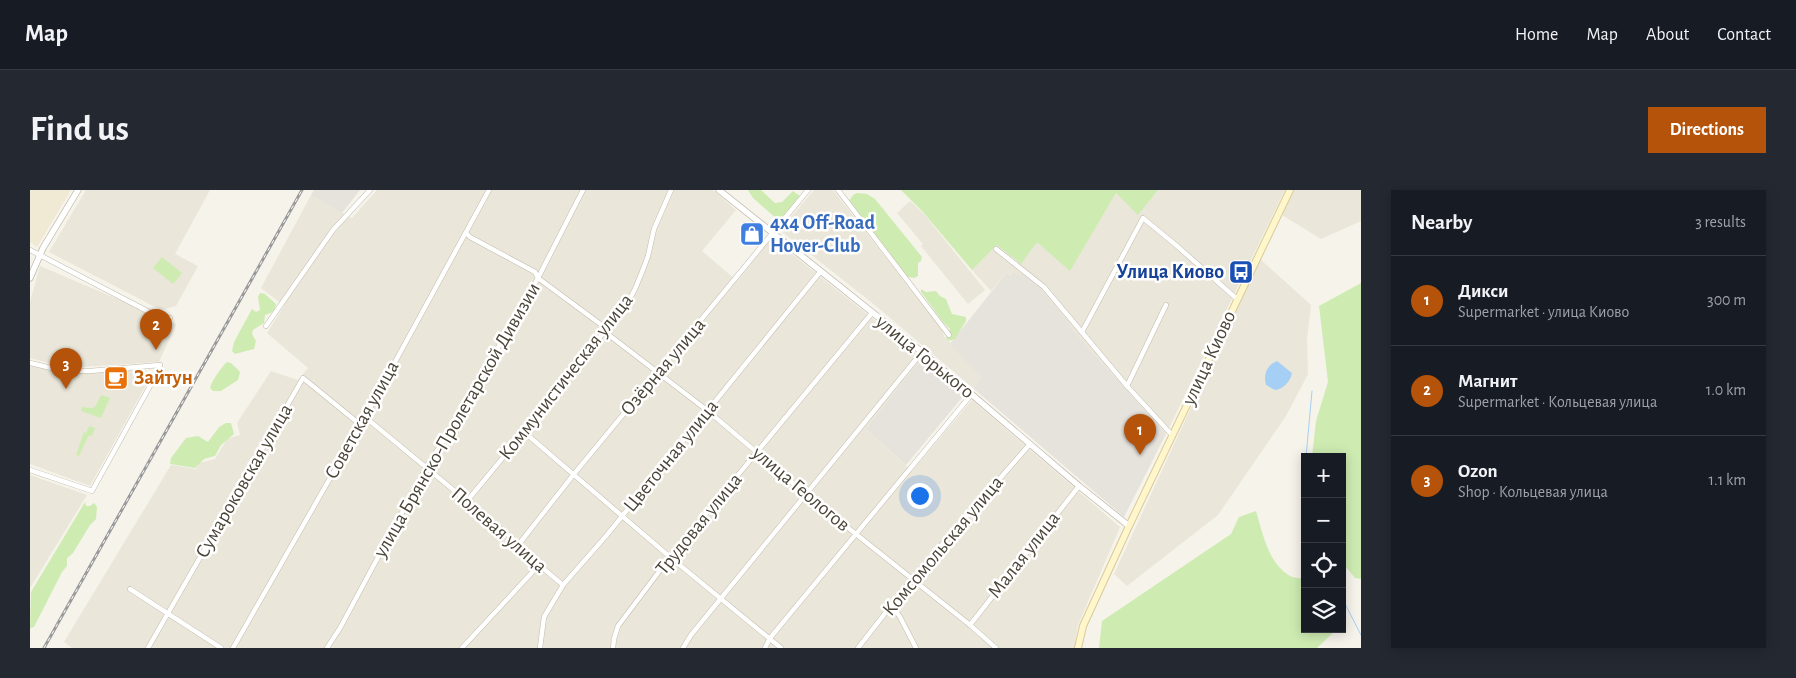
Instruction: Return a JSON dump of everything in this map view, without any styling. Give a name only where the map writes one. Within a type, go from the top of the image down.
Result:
[{"type":"main road","name":"улица Киово","points":[[1078,648],[1083,626],[1129,526],[1290,190]]},
{"type":"street","points":[[30,278],[40,255],[78,190]]},
{"type":"street","points":[[266,326],[333,230],[370,190]]},
{"type":"street","name":"Советская улица","points":[[233,648],[365,417],[489,190]]},
{"type":"street","name":"улица Брянско-Пролетарской Дивизии","points":[[327,648],[345,619],[426,468],[454,424],[538,278],[583,190]]},
{"type":"street","name":"Коммунистическая улица","points":[[467,501],[606,330],[635,289],[648,256],[654,229],[671,190]]},
{"type":"street","name":"улица Горького","points":[[719,190],[922,352],[1079,486],[1129,526]]},
{"type":"street","name":"Озёрная улица","points":[[518,544],[808,190]]},
{"type":"street","points":[[838,190],[949,335]]},
{"type":"street","points":[[1082,332],[1142,218],[1237,299]]},
{"type":"street","name":"улица Геологов","points":[[466,233],[470,237],[535,272],[538,278],[708,411],[807,495],[970,625],[996,648]]},
{"type":"street","points":[[996,249],[1044,287],[1127,386],[1172,435]]},
{"type":"street","points":[[30,250],[153,314],[170,318]]},
{"type":"street","name":"Цветочная улица","points":[[540,648],[544,617],[563,585],[708,411],[820,272]]},
{"type":"street","points":[[1127,386],[1166,305]]},
{"type":"street","name":"Трудовая улица","points":[[613,648],[618,626],[670,557],[872,313]]},
{"type":"street","points":[[683,648],[691,635],[922,352]]},
{"type":"street","points":[[30,362],[60,370],[90,371],[160,365],[92,491],[30,470]]},
{"type":"street","name":"Сумароковская улица","points":[[148,648],[303,378],[357,422],[362,422]]},
{"type":"street","points":[[764,648],[770,638],[971,394]]},
{"type":"street","name":"Полевая улица","points":[[365,417],[518,544],[563,585]]},
{"type":"street","points":[[524,432],[670,557],[782,648]]},
{"type":"street","name":"Комсомольская улица","points":[[858,648],[912,579],[1030,444]]},
{"type":"street","name":"Малая улица","points":[[970,625],[1079,486]]},
{"type":"street","points":[[462,648],[539,565]]},
{"type":"street","points":[[130,589],[221,648]]},
{"type":"street","points":[[891,604],[910,634],[916,648]]},
{"type":"shaded area","points":[[30,190],[71,190],[37,247],[30,242]]},
{"type":"shaded area","points":[[86,190],[210,190],[175,254],[198,266],[176,306],[161,310],[49,252]]},
{"type":"shaded area","points":[[314,190],[360,190],[342,213],[311,195]]},
{"type":"shaded area","points":[[377,190],[713,190],[736,210],[702,251],[737,281],[772,238],[922,358],[866,429],[912,471],[972,400],[1120,527],[1078,625],[1074,648],[72,648],[64,642],[171,465],[196,469],[199,463],[215,459],[227,439],[240,435],[237,423],[271,371],[298,380],[308,368],[267,333],[284,306],[261,288],[311,195],[352,218]]},
{"type":"shaded area","points":[[814,190],[833,190],[943,331],[944,336],[982,378],[973,388],[876,306],[780,230]]},
{"type":"shaded area","points":[[1158,190],[1285,190],[1166,434],[1071,328],[1070,324],[1017,276],[1012,276],[1007,272],[991,291],[972,270],[997,245],[1034,246],[1038,243],[1070,270],[1116,193],[1138,214]]},
{"type":"shaded area","points":[[1294,190],[1361,190],[1361,221],[1321,239],[1282,215]]},
{"type":"shaded area","points":[[910,201],[923,213],[985,290],[968,304],[897,213]]},
{"type":"shaded area","points":[[1260,259],[1311,305],[1307,339],[1308,374],[1286,416],[1218,515],[1127,586],[1114,574]]},
{"type":"shaded area","points":[[40,266],[176,324],[159,362],[66,368],[30,358],[30,302]]},
{"type":"shaded area","points":[[1007,272],[1011,276],[1014,273],[1017,276],[1025,274],[1030,277],[1070,324],[1071,328],[1166,434],[1124,517],[973,388],[982,378],[950,344]]},
{"type":"shaded area","points":[[922,358],[965,394],[906,465],[866,429]]},
{"type":"shaded area","points":[[30,364],[72,373],[145,370],[150,378],[90,486],[30,464]]},
{"type":"shaded area","points":[[30,475],[87,495],[30,588]]},
{"type":"green space","points":[[748,190],[761,190],[775,203],[782,202],[793,191],[800,196],[782,217],[777,219],[753,198]]},
{"type":"green space","points":[[901,190],[1158,190],[1138,215],[1116,193],[1070,271],[1038,243],[1021,264],[997,245],[972,270],[922,211]]},
{"type":"green space","points":[[857,193],[867,194],[875,199],[922,257],[918,263],[918,276],[914,278],[908,277],[849,201]]},
{"type":"green space","points":[[162,257],[182,273],[173,284],[153,268]]},
{"type":"green space","points":[[1361,283],[1361,579],[1355,578],[1346,567],[1346,453],[1312,453],[1316,421],[1328,382],[1319,306]]},
{"type":"green space","points":[[921,289],[926,292],[936,291],[946,299],[952,314],[966,317],[966,321],[955,339],[949,341],[946,338],[950,329],[921,292]]},
{"type":"green space","points":[[260,293],[265,294],[276,304],[275,309],[265,315],[264,323],[253,330],[252,334],[256,341],[254,349],[235,354],[232,351],[234,342],[252,309],[256,312],[260,310],[258,297]]},
{"type":"green space","points":[[227,362],[231,363],[240,372],[238,380],[221,391],[213,391],[210,388],[212,382]]},
{"type":"green space","points":[[101,395],[110,398],[101,418],[81,411],[82,407],[93,408]]},
{"type":"green space","points":[[226,423],[231,423],[234,434],[221,445],[215,456],[204,459],[195,468],[170,464],[171,458],[186,438],[198,436],[208,442],[219,427]]},
{"type":"green space","points":[[89,426],[95,428],[92,436],[89,435],[79,456],[76,455],[84,432],[86,433]]},
{"type":"green space","points":[[85,502],[86,506],[94,503],[97,507],[96,519],[90,525],[73,553],[67,558],[67,566],[62,572],[34,627],[30,628],[31,592]]},
{"type":"green space","points":[[1256,511],[1267,547],[1276,564],[1290,576],[1301,579],[1301,633],[1333,633],[1317,648],[1099,648],[1102,621],[1231,534],[1239,517]]},
{"type":"water","points":[[1277,361],[1292,373],[1286,385],[1275,390],[1266,385],[1265,378],[1268,368]]},
{"type":"waterway","points":[[1306,453],[1312,391]]},
{"type":"waterway","points":[[1346,606],[1361,635]]},
{"type":"railway","points":[[44,648],[302,190]]},
{"type":"place","name":"4x4 Off-Road Hover-Club","points":[[752,234]]},
{"type":"place","name":"Улица Киово","points":[[1241,272]]},
{"type":"place","name":"Магнит","points":[[156,350]]},
{"type":"place","name":"Зайтун","points":[[116,378]]},
{"type":"place","name":"Ozon","points":[[66,389]]},
{"type":"place","name":"Дикси","points":[[1140,455]]}]
